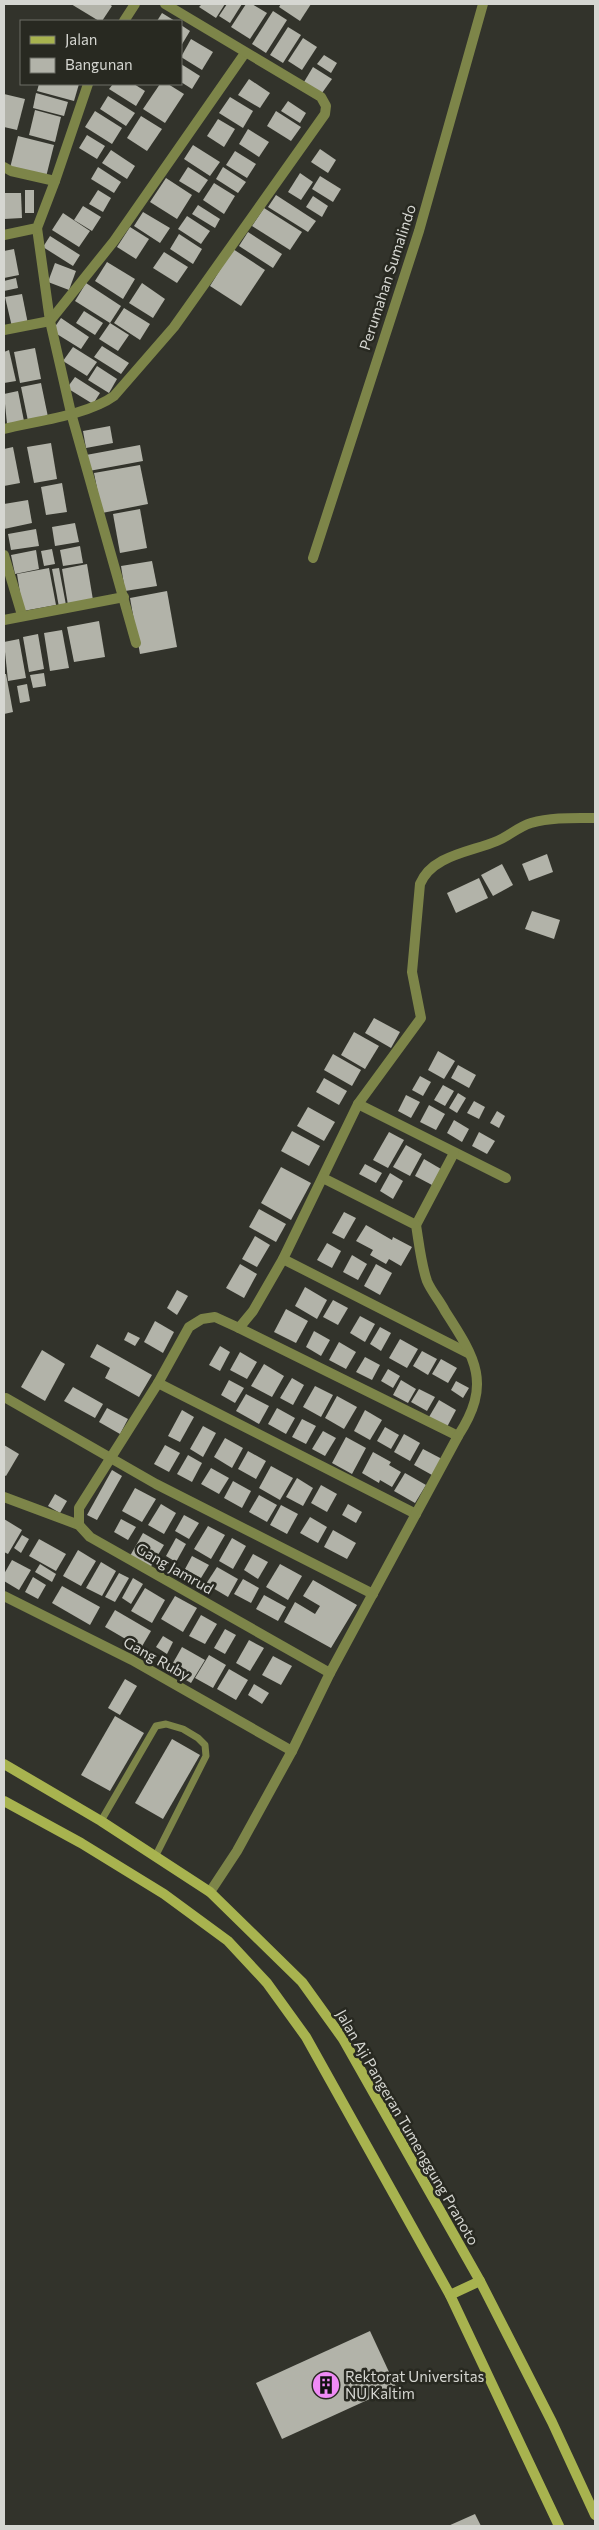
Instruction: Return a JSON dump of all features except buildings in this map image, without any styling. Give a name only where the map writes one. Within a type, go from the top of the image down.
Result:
[{"type":"main road","name":"Jalan Aji Pangeran Tumenggung Pranoto","points":[[4,1764],[101,1821],[210,1892],[302,1982],[343,2039],[480,2281],[552,2422],[595,2515]]},
{"type":"main road","points":[[4,1801],[81,1843],[164,1894],[228,1941],[267,1984],[306,2037],[450,2295],[559,2526]]},
{"type":"main road","points":[[450,2295],[480,2281]]},
{"type":"street","points":[[125,20],[135,4]]},
{"type":"street","points":[[4,429],[70,413],[107,401],[114,396],[174,327],[325,114],[326,106],[321,97],[166,4]]},
{"type":"street","name":"Perumahan Sumalindo","points":[[313,558],[419,231],[483,4]]},
{"type":"street","points":[[4,330],[50,321],[114,241],[245,53]]},
{"type":"street","points":[[88,85],[37,228],[50,321],[70,413],[136,643]]},
{"type":"street","points":[[4,167],[11,171],[55,181]]},
{"type":"street","points":[[4,235],[37,228]]},
{"type":"street","points":[[4,555],[22,615]]},
{"type":"street","points":[[4,620],[22,615],[124,597]]},
{"type":"street","points":[[240,1328],[253,1311],[283,1259],[358,1104],[421,1018],[412,972],[420,884],[423,876],[442,861],[500,841],[517,828],[531,823],[562,817],[595,818]]},
{"type":"street","points":[[358,1104],[506,1178]]},
{"type":"street","points":[[210,1892],[237,1851],[292,1751],[330,1673],[471,1415],[478,1386],[468,1353],[428,1282],[416,1225],[454,1153]]},
{"type":"street","points":[[323,1178],[416,1225]]},
{"type":"street","points":[[283,1259],[468,1353]]},
{"type":"street","points":[[79,1525],[79,1508],[158,1382],[189,1327],[202,1319],[215,1317],[240,1328],[458,1436]]},
{"type":"street","points":[[158,1382],[416,1514]]},
{"type":"street","points":[[6,1398],[165,1489],[373,1594]]},
{"type":"street","name":"Gang Jamrud","points":[[4,1497],[79,1525],[90,1537],[330,1673]]},
{"type":"street","name":"Gang Ruby","points":[[4,1596],[132,1660],[292,1751]]},
{"type":"lane","points":[[101,1821],[156,1726],[171,1725],[198,1738],[205,1745],[206,1756],[155,1856]]},
{"type":"place","name":"Rektorat Universitas NU Kaltim","points":[[326,2385]]}]
